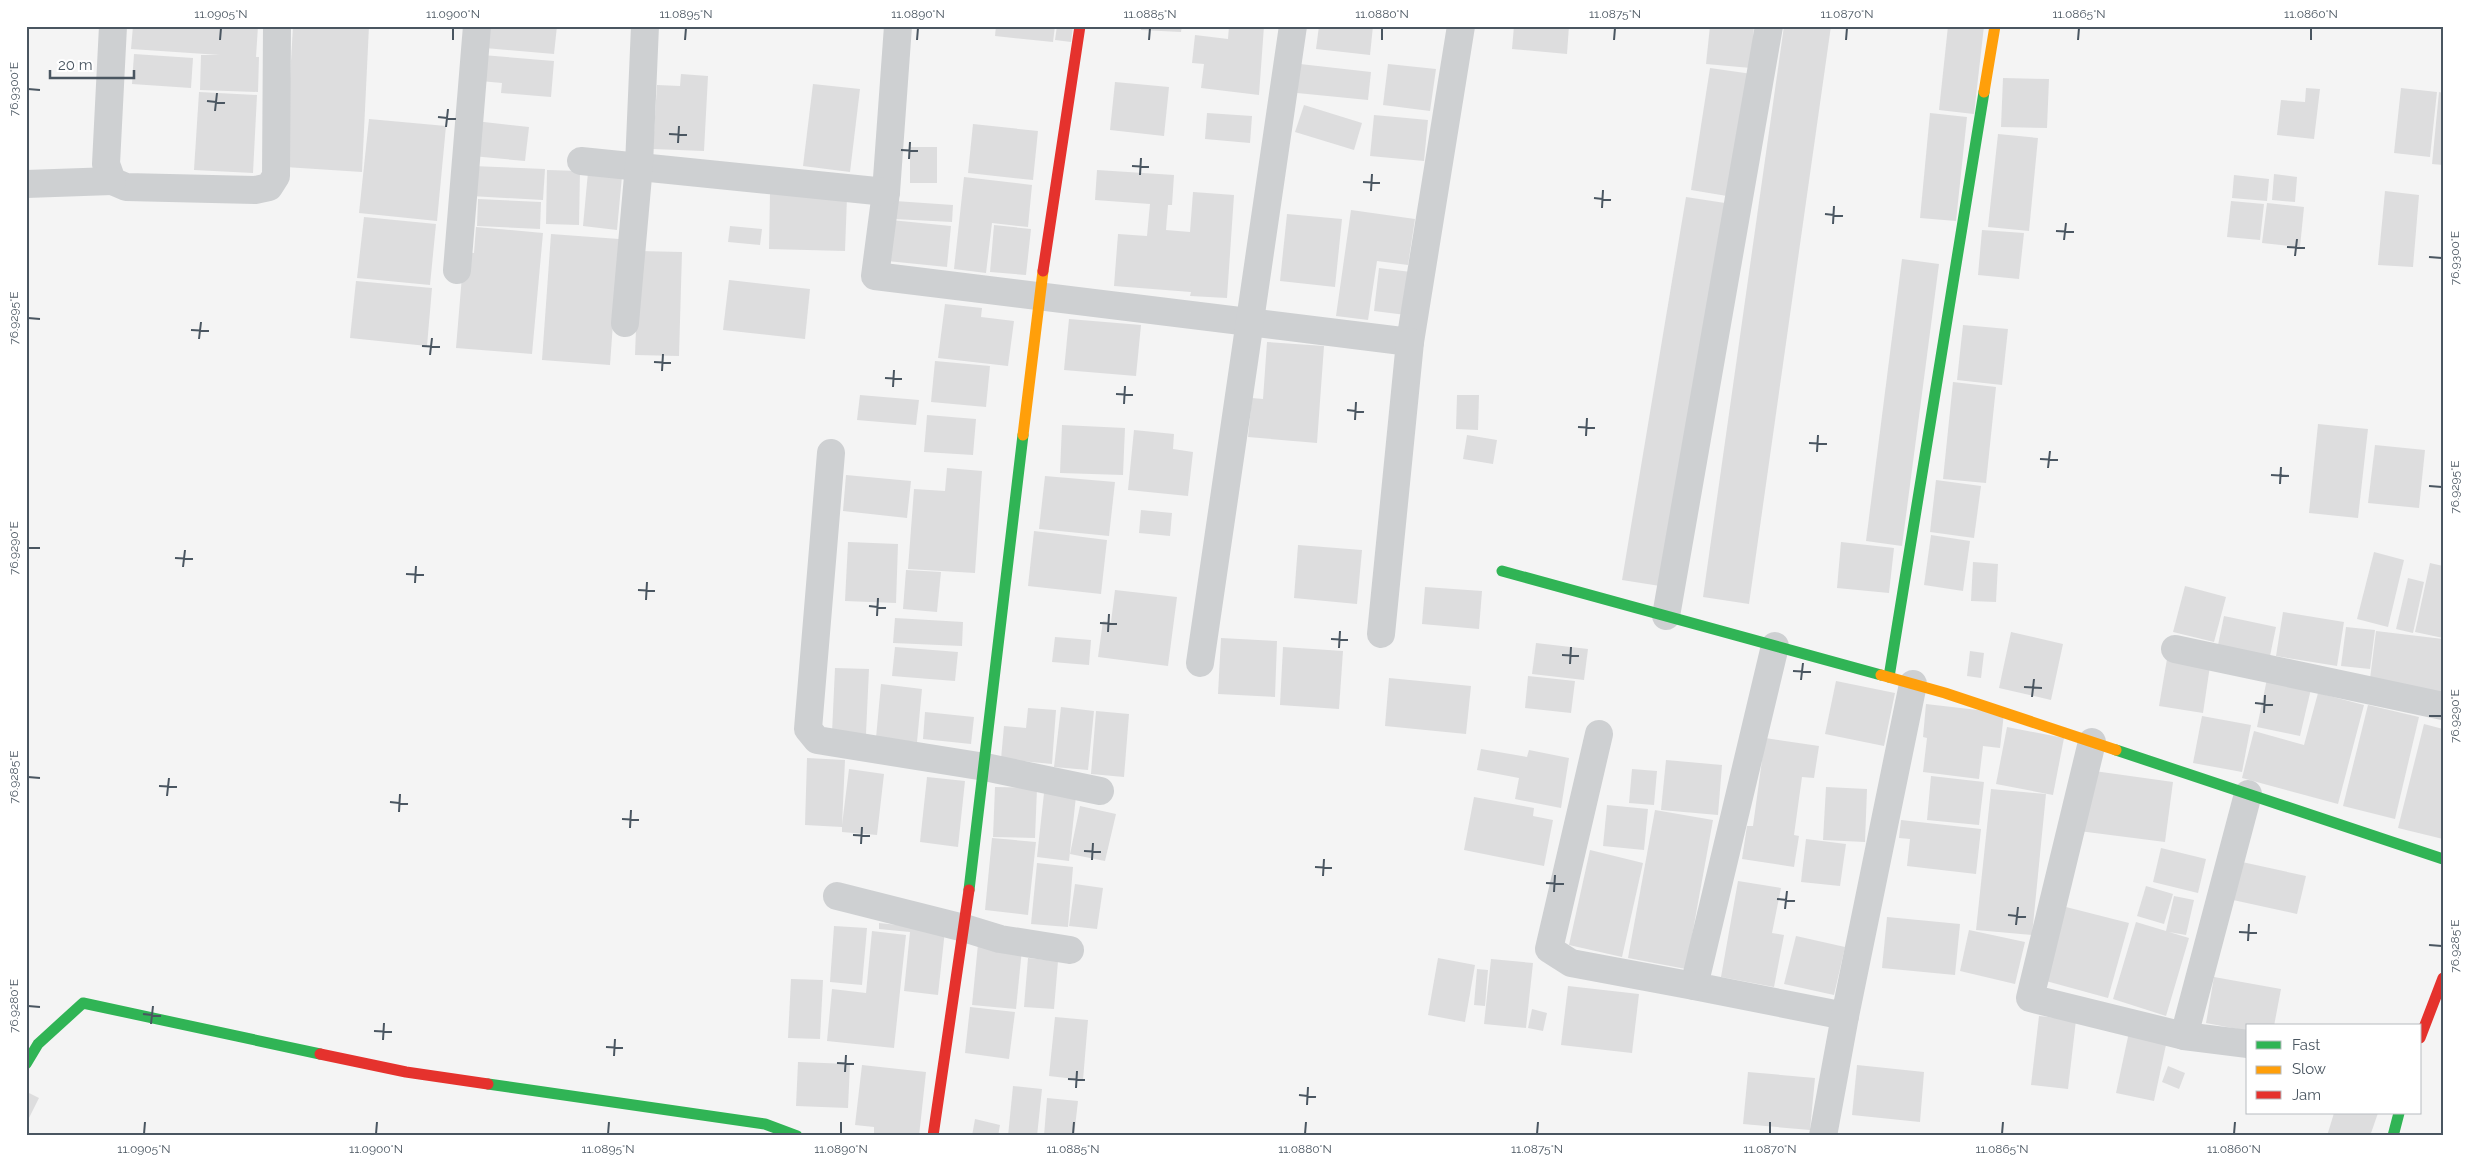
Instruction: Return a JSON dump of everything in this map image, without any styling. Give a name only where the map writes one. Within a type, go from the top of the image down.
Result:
[{"type":"street","points":[[112,180],[106,164],[113,26]]},
{"type":"street","points":[[26,184],[112,180],[126,188],[255,190],[269,187],[276,176],[278,26]]},
{"type":"street","points":[[457,270],[476,26]]},
{"type":"street","points":[[625,323],[639,166],[645,26]]},
{"type":"street","points":[[898,26],[886,192],[874,276],[1410,342]]},
{"type":"street","points":[[933,1136],[964,928],[985,767],[1039,297],[1080,26]]},
{"type":"street","points":[[1200,663],[1248,323],[1293,26]]},
{"type":"street","points":[[1381,634],[1410,342],[1461,26]]},
{"type":"street","points":[[1666,616],[1769,26]]},
{"type":"street","points":[[1823,1136],[1901,681],[1995,26]]},
{"type":"street","points":[[581,160],[886,192]]},
{"type":"street","points":[[831,453],[808,729],[818,740],[985,767],[1100,792]]},
{"type":"street","points":[[1502,571],[1901,681],[2092,742],[2443,859]]},
{"type":"street","points":[[1694,986],[1775,646]]},
{"type":"street","points":[[2175,649],[2443,706]]},
{"type":"street","points":[[1599,734],[1549,950],[1571,963],[1845,1016]]},
{"type":"street","points":[[2092,742],[2030,998],[2184,1036],[2246,1044]]},
{"type":"street","points":[[2184,1036],[2248,794]]},
{"type":"street","points":[[837,896],[1000,939],[1070,950]]},
{"type":"street","points":[[2422,1033],[2443,978]]},
{"type":"street","points":[[26,1064],[38,1044],[83,1003],[406,1072],[765,1124],[796,1134],[797,1136]]},
{"type":"street","points":[[2393,1136],[2399,1114]]},
{"type":"building","points":[[133,26],[258,26],[256,57],[259,57],[258,92],[200,90],[201,55],[220,55],[131,49]]},
{"type":"building","points":[[293,26],[369,26],[362,172],[285,167]]},
{"type":"building","points":[[487,26],[557,26],[554,54],[485,48]]},
{"type":"building","points":[[996,26],[1055,26],[1053,42],[995,36]]},
{"type":"building","points":[[1057,26],[1073,26],[1071,42],[1055,40]]},
{"type":"building","points":[[1141,26],[1182,26],[1181,32],[1141,30]]},
{"type":"building","points":[[1229,26],[1264,26],[1259,95],[1201,88],[1204,64],[1192,63],[1195,35],[1228,39]]},
{"type":"building","points":[[1319,26],[1373,26],[1370,55],[1316,49]]},
{"type":"building","points":[[1514,26],[1569,26],[1567,54],[1512,49]]},
{"type":"building","points":[[1710,26],[1754,26],[1751,68],[1706,64]]},
{"type":"building","points":[[1784,26],[1831,26],[1749,604],[1703,597]]},
{"type":"building","points":[[1948,26],[1984,26],[1974,114],[1939,110]]},
{"type":"building","points":[[134,54],[193,58],[191,88],[132,84]]},
{"type":"building","points":[[482,55],[554,61],[551,97],[501,93],[502,83],[480,81]]},
{"type":"building","points":[[1300,64],[1371,72],[1368,100],[1297,93]]},
{"type":"building","points":[[1388,64],[1436,69],[1430,111],[1383,105]]},
{"type":"building","points":[[1710,68],[1752,74],[1733,197],[1691,190]]},
{"type":"building","points":[[681,74],[708,76],[704,151],[653,149],[657,85],[680,86]]},
{"type":"building","points":[[2003,78],[2049,79],[2047,128],[2001,127]]},
{"type":"building","points":[[1115,82],[1169,87],[1164,136],[1110,130]]},
{"type":"building","points":[[813,84],[860,89],[850,172],[803,166]]},
{"type":"building","points":[[2306,88],[2320,89],[2314,139],[2277,135],[2281,100],[2305,102]]},
{"type":"building","points":[[2401,88],[2437,92],[2430,157],[2394,153]]},
{"type":"building","points":[[199,92],[257,95],[253,173],[194,170]]},
{"type":"building","points":[[2439,92],[2443,93],[2443,165],[2432,164]]},
{"type":"building","points":[[1304,105],[1362,123],[1354,150],[1295,132]]},
{"type":"building","points":[[1207,113],[1252,116],[1250,143],[1205,139]]},
{"type":"building","points":[[1930,113],[1967,117],[1956,221],[1920,218]]},
{"type":"building","points":[[1374,115],[1428,120],[1424,161],[1370,156]]},
{"type":"building","points":[[369,119],[446,126],[437,221],[359,213]]},
{"type":"building","points":[[475,121],[529,127],[525,161],[472,156]]},
{"type":"building","points":[[973,124],[1038,131],[1033,180],[968,173]]},
{"type":"building","points":[[1998,134],[2038,138],[2029,231],[1988,227]]},
{"type":"building","points":[[910,147],[937,147],[937,183],[910,183]]},
{"type":"building","points":[[472,166],[545,169],[543,200],[470,196]]},
{"type":"building","points":[[547,170],[580,171],[579,225],[546,224]]},
{"type":"building","points":[[1097,170],[1174,175],[1172,205],[1168,205],[1166,230],[1190,232],[1193,192],[1234,195],[1227,298],[1190,296],[1191,292],[1114,286],[1118,234],[1147,236],[1150,204],[1095,200]]},
{"type":"building","points":[[588,172],[622,176],[617,230],[583,226]]},
{"type":"building","points":[[2274,174],[2297,177],[2295,202],[2272,200]]},
{"type":"building","points":[[2234,175],[2269,179],[2267,201],[2232,198]]},
{"type":"building","points":[[964,177],[1032,185],[1028,227],[992,223],[986,273],[954,269]]},
{"type":"building","points":[[2385,191],[2419,195],[2413,267],[2378,265]]},
{"type":"building","points":[[770,194],[847,197],[845,251],[769,249]]},
{"type":"building","points":[[1686,197],[1725,203],[1660,586],[1622,580]]},
{"type":"building","points":[[478,199],[541,202],[540,229],[477,226]]},
{"type":"building","points":[[895,201],[953,205],[952,222],[894,219]]},
{"type":"building","points":[[2231,201],[2264,204],[2260,240],[2227,237]]},
{"type":"building","points":[[2267,203],[2304,207],[2300,247],[2262,243]]},
{"type":"building","points":[[1351,210],[1415,219],[1408,265],[1377,261],[1368,320],[1336,316]]},
{"type":"building","points":[[1287,214],[1342,219],[1335,287],[1280,281]]},
{"type":"building","points":[[364,217],[436,224],[430,285],[357,278]]},
{"type":"building","points":[[891,220],[951,226],[947,267],[887,261]]},
{"type":"building","points":[[994,225],[1031,229],[1026,275],[990,272]]},
{"type":"building","points":[[730,226],[762,229],[760,245],[728,242]]},
{"type":"building","points":[[476,227],[543,233],[532,354],[456,348],[464,252],[474,253]]},
{"type":"building","points":[[1982,230],[2024,233],[2019,279],[1978,275]]},
{"type":"building","points":[[551,234],[619,239],[610,365],[542,360]]},
{"type":"building","points":[[639,251],[682,252],[679,356],[635,355]]},
{"type":"building","points":[[1902,259],[1939,264],[1902,546],[1866,541]]},
{"type":"building","points":[[1379,268],[1411,272],[1406,315],[1374,311]]},
{"type":"building","points":[[729,280],[810,289],[805,339],[723,330]]},
{"type":"building","points":[[356,281],[432,288],[427,346],[350,338]]},
{"type":"building","points":[[945,304],[982,308],[981,317],[1014,321],[1008,366],[938,358]]},
{"type":"building","points":[[1069,319],[1141,325],[1136,376],[1064,370]]},
{"type":"building","points":[[1963,325],[2008,329],[2002,385],[1957,380]]},
{"type":"building","points":[[1267,342],[1324,346],[1317,443],[1248,437],[1252,398],[1263,399]]},
{"type":"building","points":[[935,361],[990,366],[986,407],[931,402]]},
{"type":"building","points":[[1953,382],[1996,387],[1986,483],[1943,479]]},
{"type":"building","points":[[860,395],[919,400],[916,425],[857,420]]},
{"type":"building","points":[[1457,395],[1479,395],[1478,430],[1456,429]]},
{"type":"building","points":[[927,415],[976,419],[973,455],[924,452]]},
{"type":"building","points":[[2318,424],[2368,429],[2358,518],[2309,513]]},
{"type":"building","points":[[1062,425],[1125,428],[1123,475],[1060,473]]},
{"type":"building","points":[[1134,430],[1174,434],[1173,449],[1193,452],[1188,496],[1128,490]]},
{"type":"building","points":[[1467,435],[1497,440],[1493,464],[1463,459]]},
{"type":"building","points":[[2375,445],[2425,450],[2419,508],[2368,503]]},
{"type":"building","points":[[947,468],[982,471],[975,573],[908,569],[914,489],[945,491]]},
{"type":"building","points":[[846,475],[911,481],[907,518],[843,511]]},
{"type":"building","points":[[1045,476],[1115,482],[1109,536],[1039,529]]},
{"type":"building","points":[[1936,480],[1981,486],[1974,538],[1930,532]]},
{"type":"building","points":[[1141,510],[1172,513],[1170,536],[1139,533]]},
{"type":"building","points":[[1034,531],[1107,540],[1101,594],[1028,586]]},
{"type":"building","points":[[1931,535],[1970,541],[1963,591],[1924,585]]},
{"type":"building","points":[[848,542],[898,544],[896,603],[845,601]]},
{"type":"building","points":[[1841,542],[1894,548],[1889,593],[1837,588]]},
{"type":"building","points":[[1298,545],[1362,550],[1357,604],[1294,598]]},
{"type":"building","points":[[2374,552],[2404,560],[2388,627],[2357,619]]},
{"type":"building","points":[[1973,562],[1998,564],[1996,602],[1971,601]]},
{"type":"building","points":[[2430,563],[2443,566],[2443,638],[2415,632]]},
{"type":"building","points":[[906,570],[941,572],[937,612],[903,609]]},
{"type":"building","points":[[2408,578],[2424,582],[2413,633],[2396,629]]},
{"type":"building","points":[[2185,586],[2226,597],[2214,642],[2173,632]]},
{"type":"building","points":[[1425,587],[1482,591],[1479,629],[1422,624]]},
{"type":"building","points":[[1115,590],[1177,597],[1168,666],[1098,657],[1103,621],[1111,622]]},
{"type":"building","points":[[2283,612],[2344,622],[2337,666],[2276,656]]},
{"type":"building","points":[[2224,616],[2276,627],[2270,656],[2218,645]]},
{"type":"building","points":[[895,618],[963,622],[962,646],[893,643]]},
{"type":"building","points":[[2346,627],[2375,630],[2370,669],[2341,666]]},
{"type":"building","points":[[2376,631],[2443,639],[2443,696],[2369,687]]},
{"type":"building","points":[[2011,632],[2063,644],[2051,700],[1999,688]]},
{"type":"building","points":[[1055,637],[1091,640],[1089,665],[1052,662]]},
{"type":"building","points":[[1221,638],[1277,641],[1275,697],[1218,694]]},
{"type":"building","points":[[1536,643],[1588,649],[1584,680],[1532,674]]},
{"type":"building","points":[[895,647],[958,652],[955,681],[892,676]]},
{"type":"building","points":[[1283,647],[1343,651],[1339,709],[1280,705]]},
{"type":"building","points":[[1970,651],[1984,653],[1981,678],[1967,676]]},
{"type":"building","points":[[2167,659],[2210,666],[2203,713],[2159,706]]},
{"type":"building","points":[[835,668],[869,669],[866,734],[832,733]]},
{"type":"building","points":[[1528,676],[1575,681],[1571,713],[1525,708]]},
{"type":"building","points":[[1389,678],[1471,686],[1466,734],[1385,726]]},
{"type":"building","points":[[2267,679],[2311,689],[2300,736],[2257,727]]},
{"type":"building","points":[[1836,681],[1895,693],[1884,746],[1825,734]]},
{"type":"building","points":[[881,684],[922,689],[917,742],[876,738]]},
{"type":"building","points":[[2318,693],[2364,705],[2338,804],[2242,778],[2254,731],[2304,745]]},
{"type":"building","points":[[1926,704],[2004,713],[2000,748],[1983,746],[1979,779],[1923,772],[1927,738],[1923,737]]},
{"type":"building","points":[[2368,705],[2419,717],[2395,819],[2343,806]]},
{"type":"building","points":[[1061,707],[1094,711],[1088,770],[1054,767]]},
{"type":"building","points":[[1028,708],[1056,710],[1052,764],[1001,759],[1004,726],[1026,728]]},
{"type":"building","points":[[1096,711],[1129,714],[1124,777],[1091,774]]},
{"type":"building","points":[[925,712],[974,717],[971,744],[923,739]]},
{"type":"building","points":[[2202,716],[2251,725],[2242,772],[2193,763]]},
{"type":"building","points":[[2424,724],[2443,729],[2443,839],[2398,828]]},
{"type":"building","points":[[2007,727],[2064,738],[2053,795],[1996,784]]},
{"type":"building","points":[[1765,738],[1819,746],[1814,778],[1802,777],[1794,835],[1799,836],[1794,867],[1742,859],[1747,826],[1753,826]]},
{"type":"building","points":[[1481,749],[1527,757],[1529,750],[1569,758],[1561,808],[1515,799],[1519,778],[1477,770]]},
{"type":"building","points":[[807,758],[845,760],[842,825],[849,769],[884,774],[877,835],[842,832],[842,827],[805,825]]},
{"type":"building","points":[[1666,760],[1722,765],[1718,815],[1661,810]]},
{"type":"building","points":[[1632,769],[1657,771],[1654,805],[1629,803]]},
{"type":"building","points":[[2087,770],[2173,782],[2165,842],[2079,831]]},
{"type":"building","points":[[1931,776],[1984,782],[1979,825],[1927,820]]},
{"type":"building","points":[[927,777],[965,781],[958,847],[920,842]]},
{"type":"building","points":[[995,787],[1037,788],[1035,838],[993,837]]},
{"type":"building","points":[[1826,787],[1867,789],[1865,842],[1823,840]]},
{"type":"building","points":[[1991,789],[2046,794],[2032,935],[1976,930]]},
{"type":"building","points":[[1044,793],[1076,796],[1069,861],[1037,857]]},
{"type":"building","points":[[1474,797],[1534,808],[1533,816],[1553,820],[1544,866],[1464,850]]},
{"type":"building","points":[[1607,805],[1648,809],[1644,850],[1603,846]]},
{"type":"building","points":[[1080,806],[1116,814],[1105,861],[1070,854]]},
{"type":"building","points":[[1655,810],[1713,820],[1686,969],[1628,958]]},
{"type":"building","points":[[1901,820],[1981,829],[1976,874],[1907,866],[1910,839],[1899,838]]},
{"type":"building","points":[[992,838],[1036,842],[1028,915],[985,910]]},
{"type":"building","points":[[1806,839],[1846,844],[1840,886],[1801,882]]},
{"type":"building","points":[[2161,848],[2206,859],[2198,893],[2153,882]]},
{"type":"building","points":[[1590,850],[1643,863],[1622,957],[1569,945]]},
{"type":"building","points":[[2242,862],[2306,876],[2297,914],[2233,900]]},
{"type":"building","points":[[1037,863],[1073,867],[1068,927],[1031,924]]},
{"type":"building","points":[[1738,881],[1781,888],[1772,933],[1784,935],[1774,987],[1721,977]]},
{"type":"building","points":[[1075,884],[1103,888],[1097,929],[1069,926]]},
{"type":"building","points":[[2146,886],[2173,894],[2164,924],[2137,916]]},
{"type":"building","points":[[2174,896],[2194,900],[2186,935],[2169,932],[2189,938],[2166,1016],[2113,999],[2136,922],[2166,931]]},
{"type":"building","points":[[2066,907],[2129,923],[2108,998],[2046,981]]},
{"type":"building","points":[[1887,917],[1960,924],[1955,975],[1882,968]]},
{"type":"building","points":[[879,923],[945,930],[938,995],[904,991],[910,932],[879,929]]},
{"type":"building","points":[[834,926],[867,928],[862,985],[830,982]]},
{"type":"building","points":[[1969,930],[2025,942],[2015,984],[1960,971]]},
{"type":"building","points":[[872,931],[906,935],[894,1048],[827,1041],[832,989],[866,993]]},
{"type":"building","points":[[1796,936],[1845,947],[1834,995],[1784,984]]},
{"type":"building","points":[[978,944],[1022,949],[1016,1009],[972,1005]]},
{"type":"building","points":[[1028,958],[1058,961],[1054,1009],[1024,1007]]},
{"type":"building","points":[[1438,958],[1475,965],[1465,1022],[1428,1015]]},
{"type":"building","points":[[1491,959],[1533,963],[1526,1028],[1484,1024]]},
{"type":"building","points":[[1477,969],[1488,970],[1485,1006],[1474,1005]]},
{"type":"building","points":[[2214,977],[2281,989],[2274,1024],[2246,1024],[2246,1031],[2206,1023]]},
{"type":"building","points":[[791,979],[823,980],[820,1039],[788,1038]]},
{"type":"building","points":[[1568,986],[1639,994],[1632,1053],[1561,1045]]},
{"type":"building","points":[[970,1007],[1015,1012],[1009,1059],[965,1053]]},
{"type":"building","points":[[1532,1009],[1547,1013],[1543,1031],[1528,1028]]},
{"type":"building","points":[[2039,1016],[2076,1020],[2068,1089],[2031,1085]]},
{"type":"building","points":[[1055,1017],[1088,1020],[1083,1080],[1049,1076]]},
{"type":"building","points":[[2129,1032],[2167,1040],[2154,1101],[2116,1093]]},
{"type":"building","points":[[798,1062],[850,1064],[848,1108],[796,1106]]},
{"type":"building","points":[[862,1065],[926,1072],[919,1136],[874,1136],[874,1127],[855,1125]]},
{"type":"building","points":[[1857,1065],[1924,1072],[1920,1122],[1852,1115]]},
{"type":"building","points":[[2168,1066],[2185,1073],[2179,1089],[2162,1082]]},
{"type":"building","points":[[1748,1072],[1815,1078],[1810,1130],[1743,1124]]},
{"type":"building","points":[[1013,1086],[1042,1089],[1037,1136],[1008,1136]]},
{"type":"building","points":[[27,1092],[39,1098],[29,1118],[26,1117]]},
{"type":"building","points":[[1047,1098],[1078,1101],[1074,1136],[1044,1136]]},
{"type":"building","points":[[2334,1114],[2378,1114],[2370,1136],[2327,1136]]},
{"type":"building","points":[[975,1119],[1000,1125],[998,1136],[972,1136]]},
{"type":"traffic: fast","points":[[1889,677],[1984,92]]},
{"type":"traffic: fast","points":[[969,890],[1023,435]]},
{"type":"traffic: fast","points":[[1502,571],[1881,675]]},
{"type":"traffic: fast","points":[[2116,750],[2443,859]]},
{"type":"traffic: fast","points":[[26,1064],[38,1044],[83,1003],[320,1054]]},
{"type":"traffic: fast","points":[[488,1084],[765,1124],[797,1136]]},
{"type":"traffic: fast","points":[[2393,1136],[2399,1114]]},
{"type":"traffic: slow","points":[[1984,92],[1995,26]]},
{"type":"traffic: slow","points":[[1023,435],[1043,271]]},
{"type":"traffic: slow","points":[[1881,675],[1945,693],[2116,750]]},
{"type":"traffic: jam","points":[[1043,271],[1080,26]]},
{"type":"traffic: jam","points":[[933,1136],[969,890]]},
{"type":"traffic: jam","points":[[2422,1033],[2443,978]]},
{"type":"traffic: jam","points":[[320,1054],[406,1072],[488,1084]]}]
